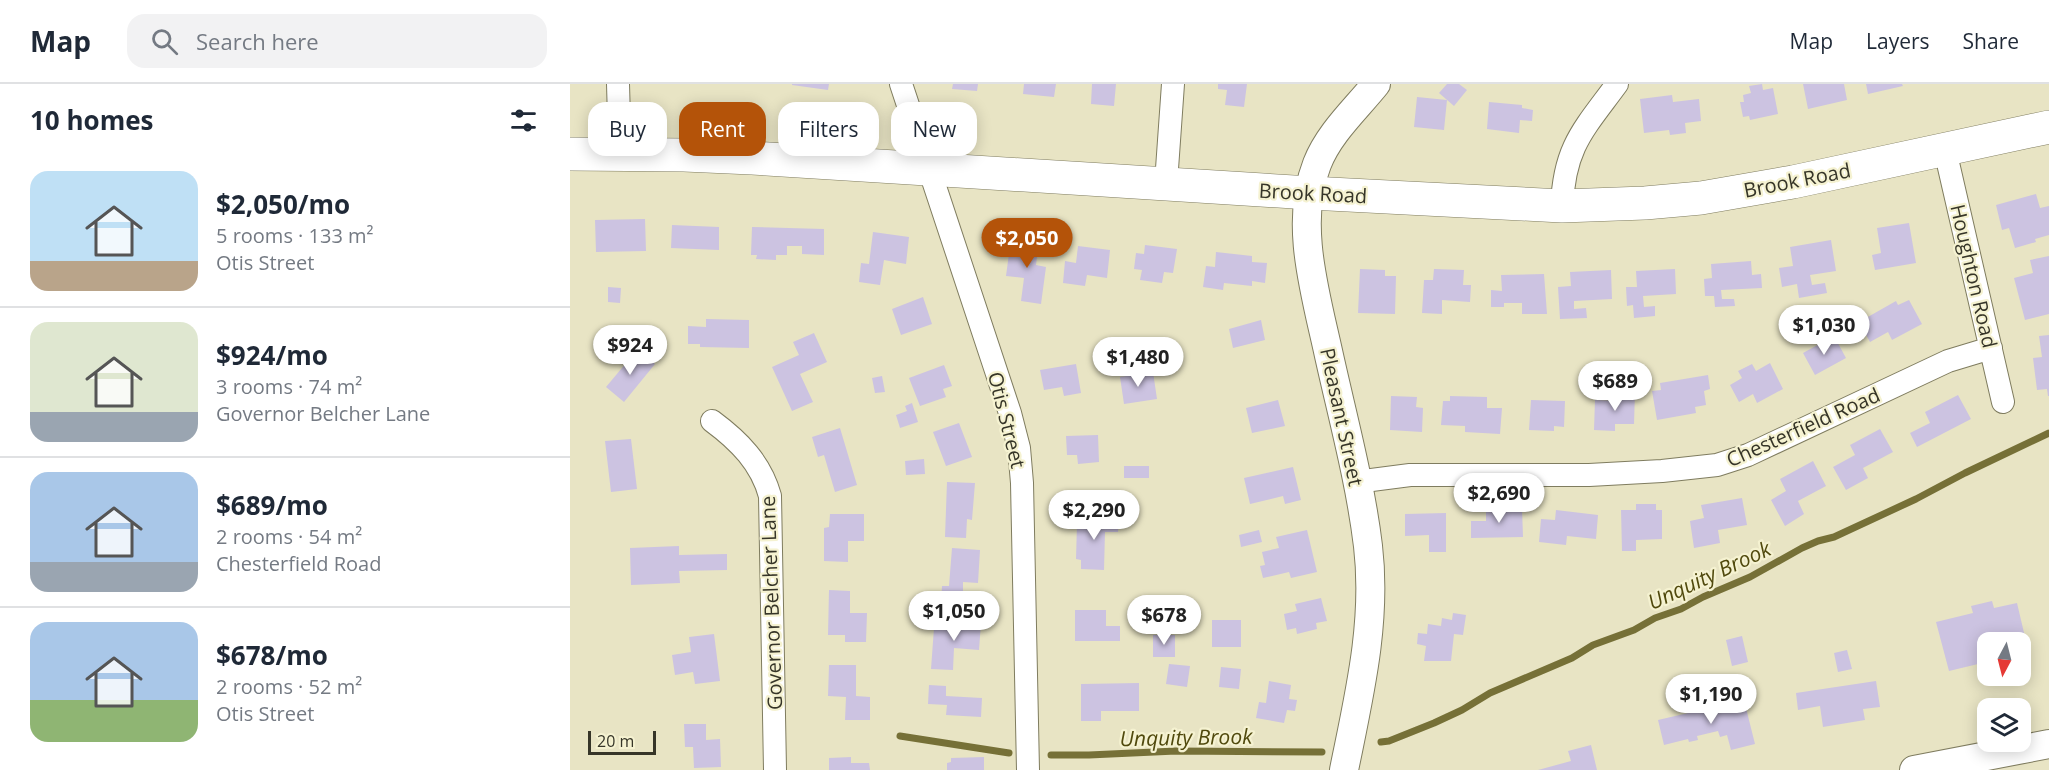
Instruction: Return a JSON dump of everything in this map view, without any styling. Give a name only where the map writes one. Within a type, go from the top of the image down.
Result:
[{"type":"main road","name":"Brook Road","points":[[667,155],[741,157],[1310,193],[1562,206],[1701,198],[1793,182],[2049,127]]},
{"type":"main road","name":"Brook Road","points":[[570,154],[588,154]]},
{"type":"street","points":[[618,84],[619,102]]},
{"type":"street","name":"Otis Street","points":[[901,84],[1010,413],[1018,448],[1022,483],[1028,770]]},
{"type":"street","points":[[1166,183],[1173,84]]},
{"type":"street","name":"Pleasant Street","points":[[1344,770],[1364,669],[1371,607],[1368,545],[1317,300],[1307,231],[1310,193],[1323,150],[1332,136],[1377,84]]},
{"type":"street","points":[[1562,206],[1566,166],[1571,152],[1583,130],[1617,84]]},
{"type":"street","name":"Houghton Road","points":[[1945,150],[2004,402]]},
{"type":"street","name":"Chesterfield Road","points":[[1356,482],[1410,475],[1611,474],[1717,465],[1748,455],[1948,361],[1991,348]]},
{"type":"street","name":"Governor Belcher Lane","points":[[712,421],[750,455],[766,482],[770,496],[775,770]]},
{"type":"street","points":[[1914,770],[2049,744]]},
{"type":"building","points":[[792,84],[829,84],[828,90]]},
{"type":"building","points":[[953,84],[978,84],[977,91],[952,89]]},
{"type":"building","points":[[1024,84],[1056,84],[1054,97],[1023,94]]},
{"type":"building","points":[[1092,84],[1116,84],[1114,106],[1091,104]]},
{"type":"building","points":[[1218,84],[1247,84],[1244,107],[1225,105],[1227,90],[1218,89]]},
{"type":"building","points":[[1447,84],[1459,84],[1467,90],[1454,106],[1439,93]]},
{"type":"building","points":[[1762,84],[1763,90],[1773,88],[1778,114],[1750,120],[1749,116],[1743,117],[1740,102],[1744,102],[1743,95],[1751,93],[1749,86]]},
{"type":"building","points":[[1803,84],[1844,84],[1847,100],[1808,109]]},
{"type":"building","points":[[1866,84],[1902,84],[1903,86],[1868,94]]},
{"type":"building","points":[[1672,95],[1673,102],[1699,99],[1701,121],[1685,123],[1686,133],[1670,135],[1669,130],[1644,133],[1640,99]]},
{"type":"building","points":[[1417,97],[1447,100],[1444,130],[1414,127]]},
{"type":"building","points":[[1489,102],[1522,105],[1522,108],[1533,110],[1532,121],[1520,120],[1519,133],[1487,129]]},
{"type":"building","points":[[2036,194],[2040,208],[2049,206],[2049,235],[2035,239],[2036,242],[2015,248],[2009,228],[2002,230],[1996,205]]},
{"type":"building","points":[[645,219],[646,251],[596,252],[595,220]]},
{"type":"building","points":[[1909,223],[1916,263],[1875,270],[1872,255],[1881,253],[1877,228]]},
{"type":"building","points":[[672,225],[719,227],[719,250],[671,248]]},
{"type":"building","points":[[752,227],[824,229],[824,255],[802,254],[802,246],[787,246],[787,255],[776,255],[776,260],[756,259],[757,255],[751,255]]},
{"type":"building","points":[[873,232],[909,237],[906,264],[884,260],[880,285],[859,282],[861,263],[869,264]]},
{"type":"building","points":[[1011,239],[1039,242],[1036,265],[1046,267],[1041,304],[1021,301],[1024,278],[1006,276]]},
{"type":"building","points":[[1831,240],[1836,271],[1810,275],[1812,285],[1825,283],[1827,293],[1799,298],[1797,284],[1782,287],[1779,268],[1793,266],[1790,247]]},
{"type":"building","points":[[1145,245],[1177,249],[1173,273],[1164,272],[1162,283],[1140,280],[1142,270],[1134,269],[1136,253],[1144,254]]},
{"type":"building","points":[[1078,246],[1110,250],[1107,278],[1087,275],[1085,286],[1063,283],[1065,261],[1076,263]]},
{"type":"building","points":[[1216,252],[1252,256],[1252,262],[1267,263],[1265,283],[1252,281],[1252,286],[1224,283],[1223,290],[1203,287],[1206,266],[1215,267]]},
{"type":"building","points":[[2049,256],[2049,314],[2025,320],[2014,278],[2033,273],[2030,260]]},
{"type":"building","points":[[1751,261],[1752,275],[1761,274],[1762,288],[1721,290],[1722,299],[1734,299],[1735,306],[1715,307],[1714,296],[1705,296],[1704,279],[1712,278],[1711,264]]},
{"type":"building","points":[[1360,269],[1385,270],[1385,276],[1396,276],[1395,314],[1358,313]]},
{"type":"building","points":[[1434,269],[1464,270],[1463,285],[1471,285],[1470,302],[1442,300],[1442,314],[1422,313],[1424,280],[1433,280]]},
{"type":"building","points":[[1675,269],[1676,294],[1643,296],[1644,307],[1655,306],[1655,316],[1634,318],[1633,305],[1627,306],[1626,287],[1637,287],[1636,271]]},
{"type":"building","points":[[1611,270],[1612,299],[1574,301],[1574,309],[1586,308],[1587,318],[1560,319],[1558,287],[1571,286],[1570,272]]},
{"type":"building","points":[[1544,274],[1547,314],[1522,314],[1522,303],[1504,303],[1504,307],[1491,307],[1491,290],[1502,291],[1501,275]]},
{"type":"building","points":[[608,287],[621,288],[620,303],[608,302]]},
{"type":"building","points":[[923,297],[932,324],[901,335],[892,309]]},
{"type":"building","points":[[1909,300],[1922,324],[1892,340],[1888,332],[1870,342],[1859,322],[1896,301],[1898,305]]},
{"type":"building","points":[[706,319],[749,320],[749,348],[700,347],[700,344],[688,344],[688,326],[706,327]]},
{"type":"building","points":[[1261,320],[1265,340],[1233,348],[1229,329]]},
{"type":"building","points":[[814,333],[827,362],[800,374],[813,402],[792,411],[772,367],[799,355],[793,342]]},
{"type":"building","points":[[2049,335],[2048,396],[2047,389],[2037,390],[2033,358],[2042,357],[2039,336]]},
{"type":"building","points":[[1834,336],[1846,358],[1815,375],[1803,353]]},
{"type":"building","points":[[637,350],[655,364],[624,402],[606,387]]},
{"type":"building","points":[[1770,363],[1783,389],[1757,403],[1753,394],[1739,402],[1730,385],[1742,378],[1738,371],[1752,364],[1756,371]]},
{"type":"building","points":[[1076,364],[1081,393],[1064,396],[1062,387],[1044,390],[1040,370]]},
{"type":"building","points":[[944,365],[952,386],[943,389],[946,397],[920,406],[909,378]]},
{"type":"building","points":[[1153,372],[1157,399],[1124,404],[1120,377]]},
{"type":"building","points":[[1708,375],[1710,389],[1704,391],[1706,405],[1695,407],[1696,413],[1657,420],[1652,391],[1661,390],[1660,383]]},
{"type":"building","points":[[882,376],[885,392],[875,393],[872,378]]},
{"type":"building","points":[[1619,391],[1635,392],[1634,424],[1615,424],[1615,431],[1594,430],[1595,400],[1619,401]]},
{"type":"building","points":[[1958,395],[1971,419],[1917,447],[1910,433],[1930,423],[1925,412]]},
{"type":"building","points":[[1391,396],[1417,397],[1416,407],[1423,408],[1422,432],[1390,430]]},
{"type":"building","points":[[1450,396],[1487,397],[1487,408],[1502,408],[1500,434],[1465,432],[1465,426],[1441,425],[1443,401],[1450,401]]},
{"type":"building","points":[[1278,400],[1285,426],[1252,433],[1246,408]]},
{"type":"building","points":[[1531,400],[1565,401],[1564,427],[1554,426],[1554,431],[1529,430]]},
{"type":"building","points":[[912,403],[918,422],[900,428],[896,415],[907,411],[905,406]]},
{"type":"building","points":[[959,423],[972,457],[946,466],[933,432]]},
{"type":"building","points":[[840,428],[857,485],[835,492],[824,455],[818,457],[812,437]]},
{"type":"building","points":[[1880,429],[1893,452],[1863,468],[1868,478],[1846,490],[1833,467],[1855,455],[1850,445]]},
{"type":"building","points":[[1098,435],[1099,462],[1078,464],[1077,455],[1067,455],[1066,436]]},
{"type":"building","points":[[631,439],[637,489],[611,492],[605,441]]},
{"type":"building","points":[[924,459],[925,474],[906,475],[905,461]]},
{"type":"building","points":[[1813,461],[1826,486],[1798,501],[1804,514],[1785,526],[1771,500],[1786,491],[1780,479]]},
{"type":"building","points":[[1124,466],[1149,466],[1149,478],[1124,478]]},
{"type":"building","points":[[1293,467],[1301,500],[1285,504],[1283,496],[1250,504],[1244,478]]},
{"type":"building","points":[[947,482],[975,483],[972,520],[967,519],[966,538],[945,537]]},
{"type":"building","points":[[1742,498],[1747,525],[1718,530],[1720,543],[1694,548],[1690,521],[1704,518],[1701,505]]},
{"type":"building","points":[[1636,504],[1656,504],[1656,510],[1662,510],[1662,539],[1636,540],[1636,551],[1622,551],[1621,510],[1636,510]]},
{"type":"building","points":[[1486,508],[1522,508],[1523,537],[1471,538],[1471,521],[1486,521]]},
{"type":"building","points":[[1556,510],[1598,515],[1596,539],[1567,536],[1566,545],[1539,542],[1541,519],[1555,520]]},
{"type":"building","points":[[1446,513],[1446,552],[1429,552],[1429,535],[1405,536],[1405,514]]},
{"type":"building","points":[[830,514],[864,514],[864,541],[848,541],[848,562],[824,561],[824,528],[829,527]]},
{"type":"building","points":[[1086,517],[1119,518],[1118,532],[1105,532],[1104,570],[1081,569],[1081,560],[1076,559],[1077,524],[1085,524]]},
{"type":"building","points":[[1259,530],[1262,542],[1241,547],[1239,535]]},
{"type":"building","points":[[1307,530],[1317,572],[1291,578],[1289,572],[1263,578],[1260,566],[1265,565],[1262,552],[1279,548],[1276,537]]},
{"type":"building","points":[[679,546],[679,555],[727,554],[727,570],[679,571],[680,583],[631,585],[630,548]]},
{"type":"building","points":[[952,548],[980,550],[978,583],[963,582],[963,591],[967,591],[966,605],[941,603],[942,586],[949,586]]},
{"type":"building","points":[[829,590],[850,591],[850,613],[867,613],[866,642],[845,642],[845,635],[828,635]]},
{"type":"building","points":[[1321,598],[1327,621],[1316,623],[1317,629],[1297,634],[1296,628],[1287,630],[1284,614],[1297,611],[1295,604]]},
{"type":"building","points":[[1992,601],[1994,608],[2017,603],[2024,632],[1977,632],[1977,664],[1949,671],[1936,622],[1973,613],[1971,606]]},
{"type":"building","points":[[1075,610],[1106,610],[1106,626],[1120,626],[1120,641],[1075,641]]},
{"type":"building","points":[[1453,613],[1466,615],[1463,635],[1454,634],[1451,661],[1424,661],[1426,646],[1417,644],[1418,633],[1427,634],[1428,624],[1441,626],[1442,618],[1452,620]]},
{"type":"building","points":[[1212,620],[1241,620],[1241,647],[1212,647]]},
{"type":"building","points":[[946,621],[981,623],[979,650],[954,648],[953,670],[931,669],[934,628],[945,629]]},
{"type":"building","points":[[714,634],[720,681],[695,684],[693,672],[675,675],[672,655],[691,652],[689,637]]},
{"type":"building","points":[[1153,635],[1175,635],[1175,657],[1153,657]]},
{"type":"building","points":[[1742,636],[1748,662],[1732,666],[1726,640]]},
{"type":"building","points":[[1847,650],[1852,669],[1838,672],[1834,653]]},
{"type":"building","points":[[1169,664],[1190,666],[1187,687],[1166,684]]},
{"type":"building","points":[[829,665],[856,665],[856,696],[870,697],[870,720],[845,720],[846,697],[828,696]]},
{"type":"building","points":[[1221,667],[1241,669],[1239,689],[1219,687]]},
{"type":"building","points":[[1269,681],[1291,685],[1289,699],[1297,700],[1295,711],[1287,710],[1284,723],[1256,718],[1259,702],[1266,703]]},
{"type":"building","points":[[1876,681],[1880,707],[1863,709],[1865,720],[1823,727],[1820,706],[1798,710],[1796,693]]},
{"type":"building","points":[[1139,683],[1139,711],[1101,711],[1101,721],[1081,721],[1081,684]]},
{"type":"building","points":[[929,685],[946,686],[946,696],[982,698],[981,717],[946,715],[947,705],[928,704]]},
{"type":"building","points":[[1744,700],[1755,744],[1731,750],[1727,735],[1720,737],[1718,731],[1697,736],[1698,740],[1689,742],[1688,739],[1664,745],[1658,720]]},
{"type":"building","points":[[684,724],[706,724],[706,740],[720,739],[721,767],[694,768],[693,747],[685,747]]},
{"type":"building","points":[[1591,745],[1597,770],[1538,770],[1571,761],[1568,751]]},
{"type":"building","points":[[851,757],[851,763],[869,763],[870,770],[829,770],[829,758]]},
{"type":"building","points":[[984,757],[984,770],[947,770],[947,763],[951,762],[951,758]]},
{"type":"waterway","name":"Unquity Brook","points":[[1381,742],[1434,723],[1490,693],[1572,658],[1593,645],[1681,609],[1750,577],[1802,548],[1834,537],[1916,499],[2049,433]]},
{"type":"waterway","name":"Unquity Brook","points":[[900,736],[1009,753]]},
{"type":"waterway","name":"Unquity Brook","points":[[1051,755],[1176,751],[1322,752]]}]
